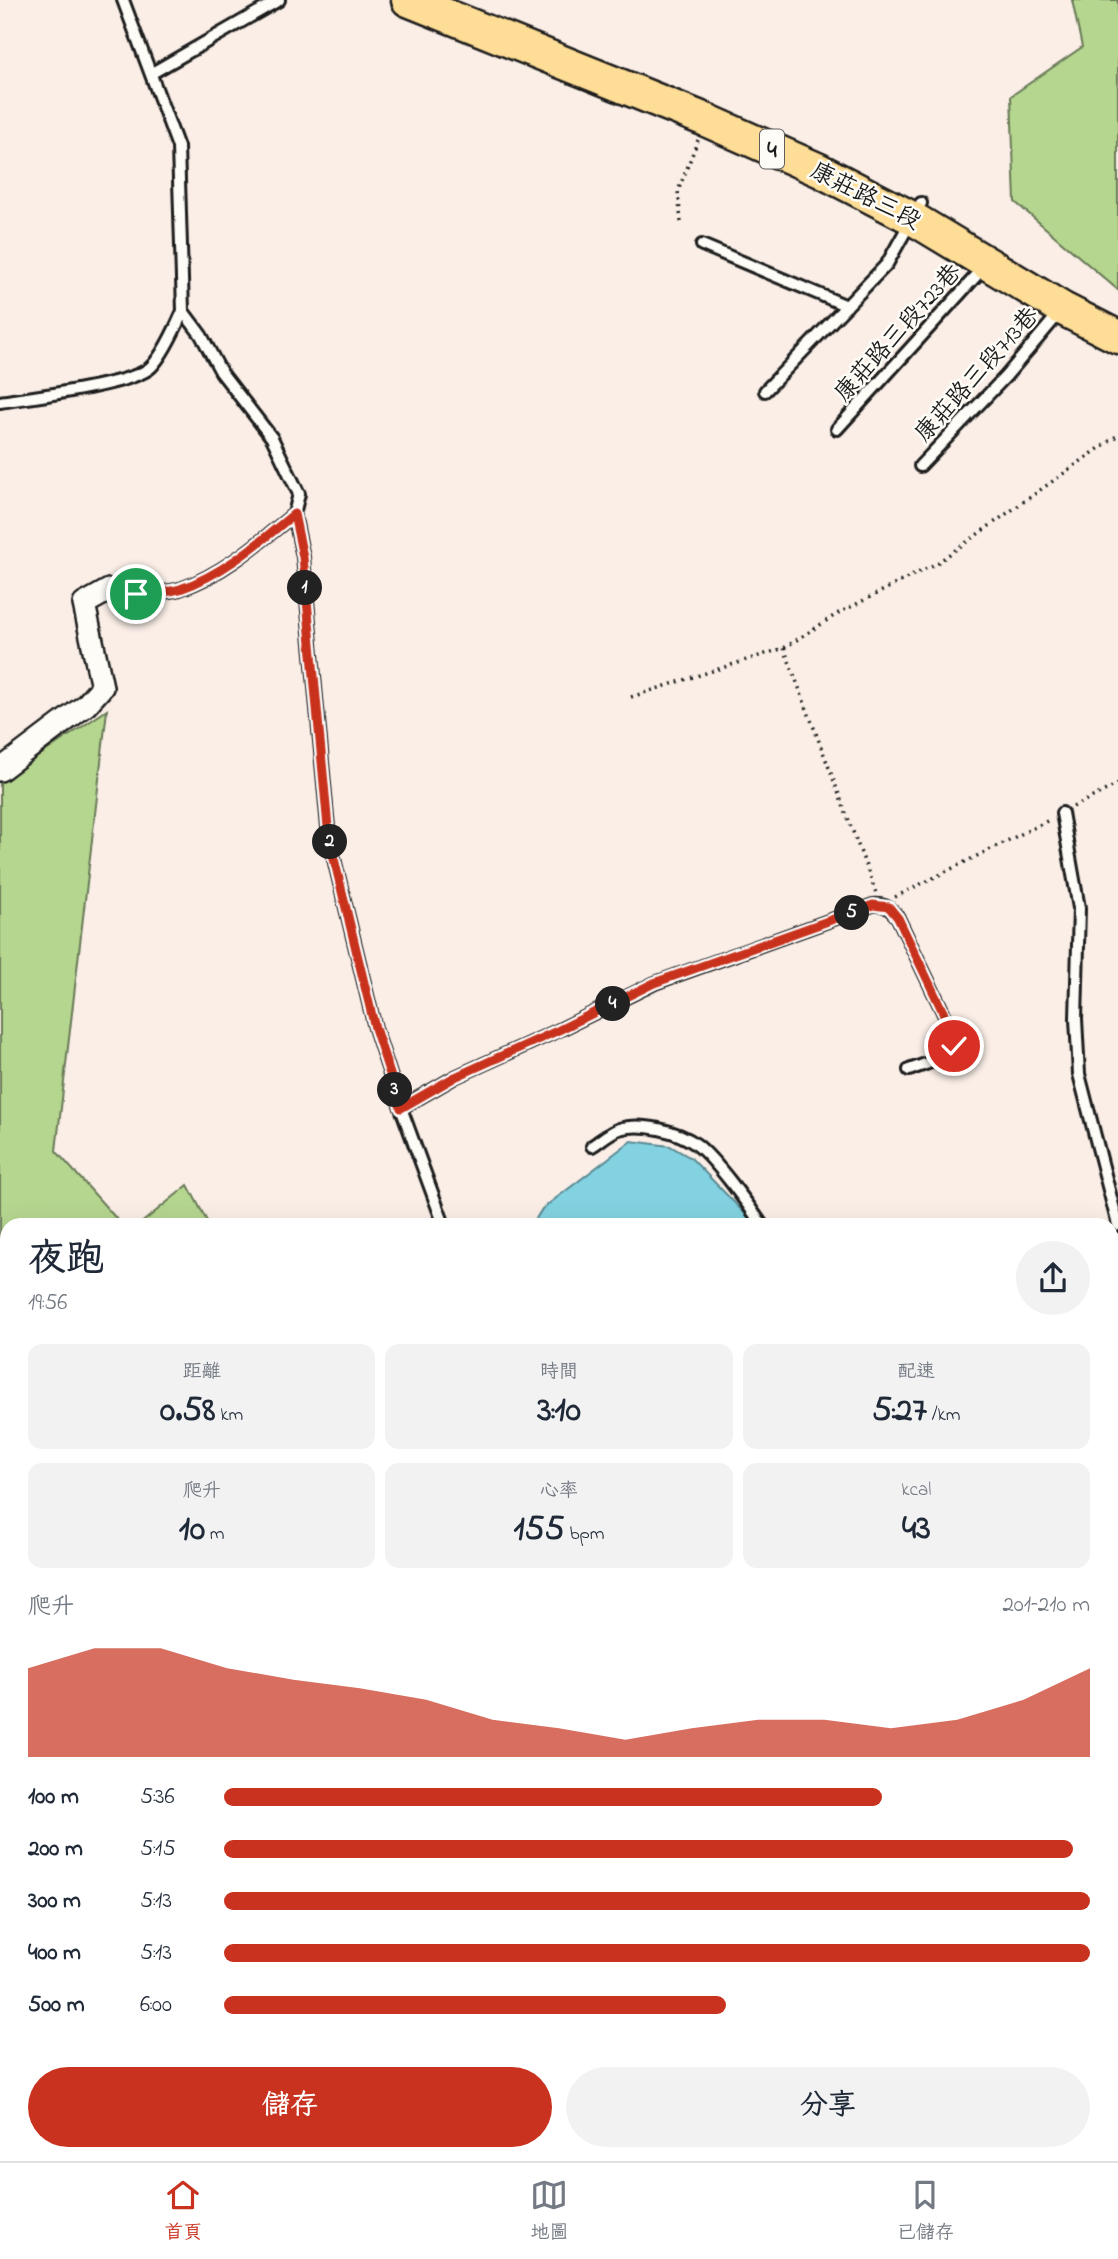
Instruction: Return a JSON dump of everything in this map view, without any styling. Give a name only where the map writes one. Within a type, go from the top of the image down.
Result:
[{"type":"main road","name":"康莊路三段","points":[[408,0],[706,120],[917,210],[1118,316]]},
{"type":"main road","name":"康莊路三段","points":[[449,0],[708,101],[831,155],[917,210],[988,263],[1063,309],[1118,337]]},
{"type":"street","points":[[0,770],[86,705],[102,687],[84,604],[109,590],[136,594]]},
{"type":"lane","points":[[0,402],[114,383],[150,368],[176,328],[183,311],[178,147],[123,0]]},
{"type":"lane","points":[[152,73],[279,0]]},
{"type":"lane","points":[[765,391],[887,264],[917,210]]},
{"type":"lane","points":[[702,245],[847,306]]},
{"type":"lane","name":"康莊路三段723巷","points":[[837,429],[988,263]]},
{"type":"lane","name":"康莊路三段713巷","points":[[920,466],[1006,376],[1063,309]]},
{"type":"lane","points":[[183,311],[201,335],[221,372],[272,438],[299,494],[294,514],[303,557],[329,838],[375,1028],[441,1218]]},
{"type":"lane","points":[[136,594],[178,590],[215,572],[261,542],[294,514]]},
{"type":"lane","points":[[1062,813],[1079,908],[1076,1019],[1079,1074],[1116,1218]]},
{"type":"lane","points":[[401,1108],[455,1077],[654,983],[881,904],[889,907],[898,918],[955,1037],[954,1046],[949,1053],[909,1070]]},
{"type":"lane","points":[[592,1146],[619,1129],[652,1127],[673,1133],[696,1145],[758,1218]]},
{"type":"path","points":[[681,222],[678,191],[706,120]]},
{"type":"path","points":[[631,697],[784,648],[837,614],[937,563],[1118,435]]},
{"type":"path","points":[[784,648],[881,904],[1118,784]]},
{"type":"green space","points":[[1072,0],[1118,0],[1118,290],[1015,202],[1011,96],[1082,47]]},
{"type":"green space","points":[[107,710],[56,1151],[116,1218],[0,1218],[0,782]]},
{"type":"green space","points":[[188,1185],[205,1218],[148,1218]]},
{"type":"water","points":[[631,1141],[670,1146],[691,1158],[749,1218],[536,1218],[542,1209]]},
{"type":"route","points":[[136,594],[178,590],[215,572],[261,542],[294,514],[303,557],[329,838],[375,1028],[401,1108],[455,1077],[654,983],[881,904],[889,907],[898,918],[955,1037],[954,1046]]}]
